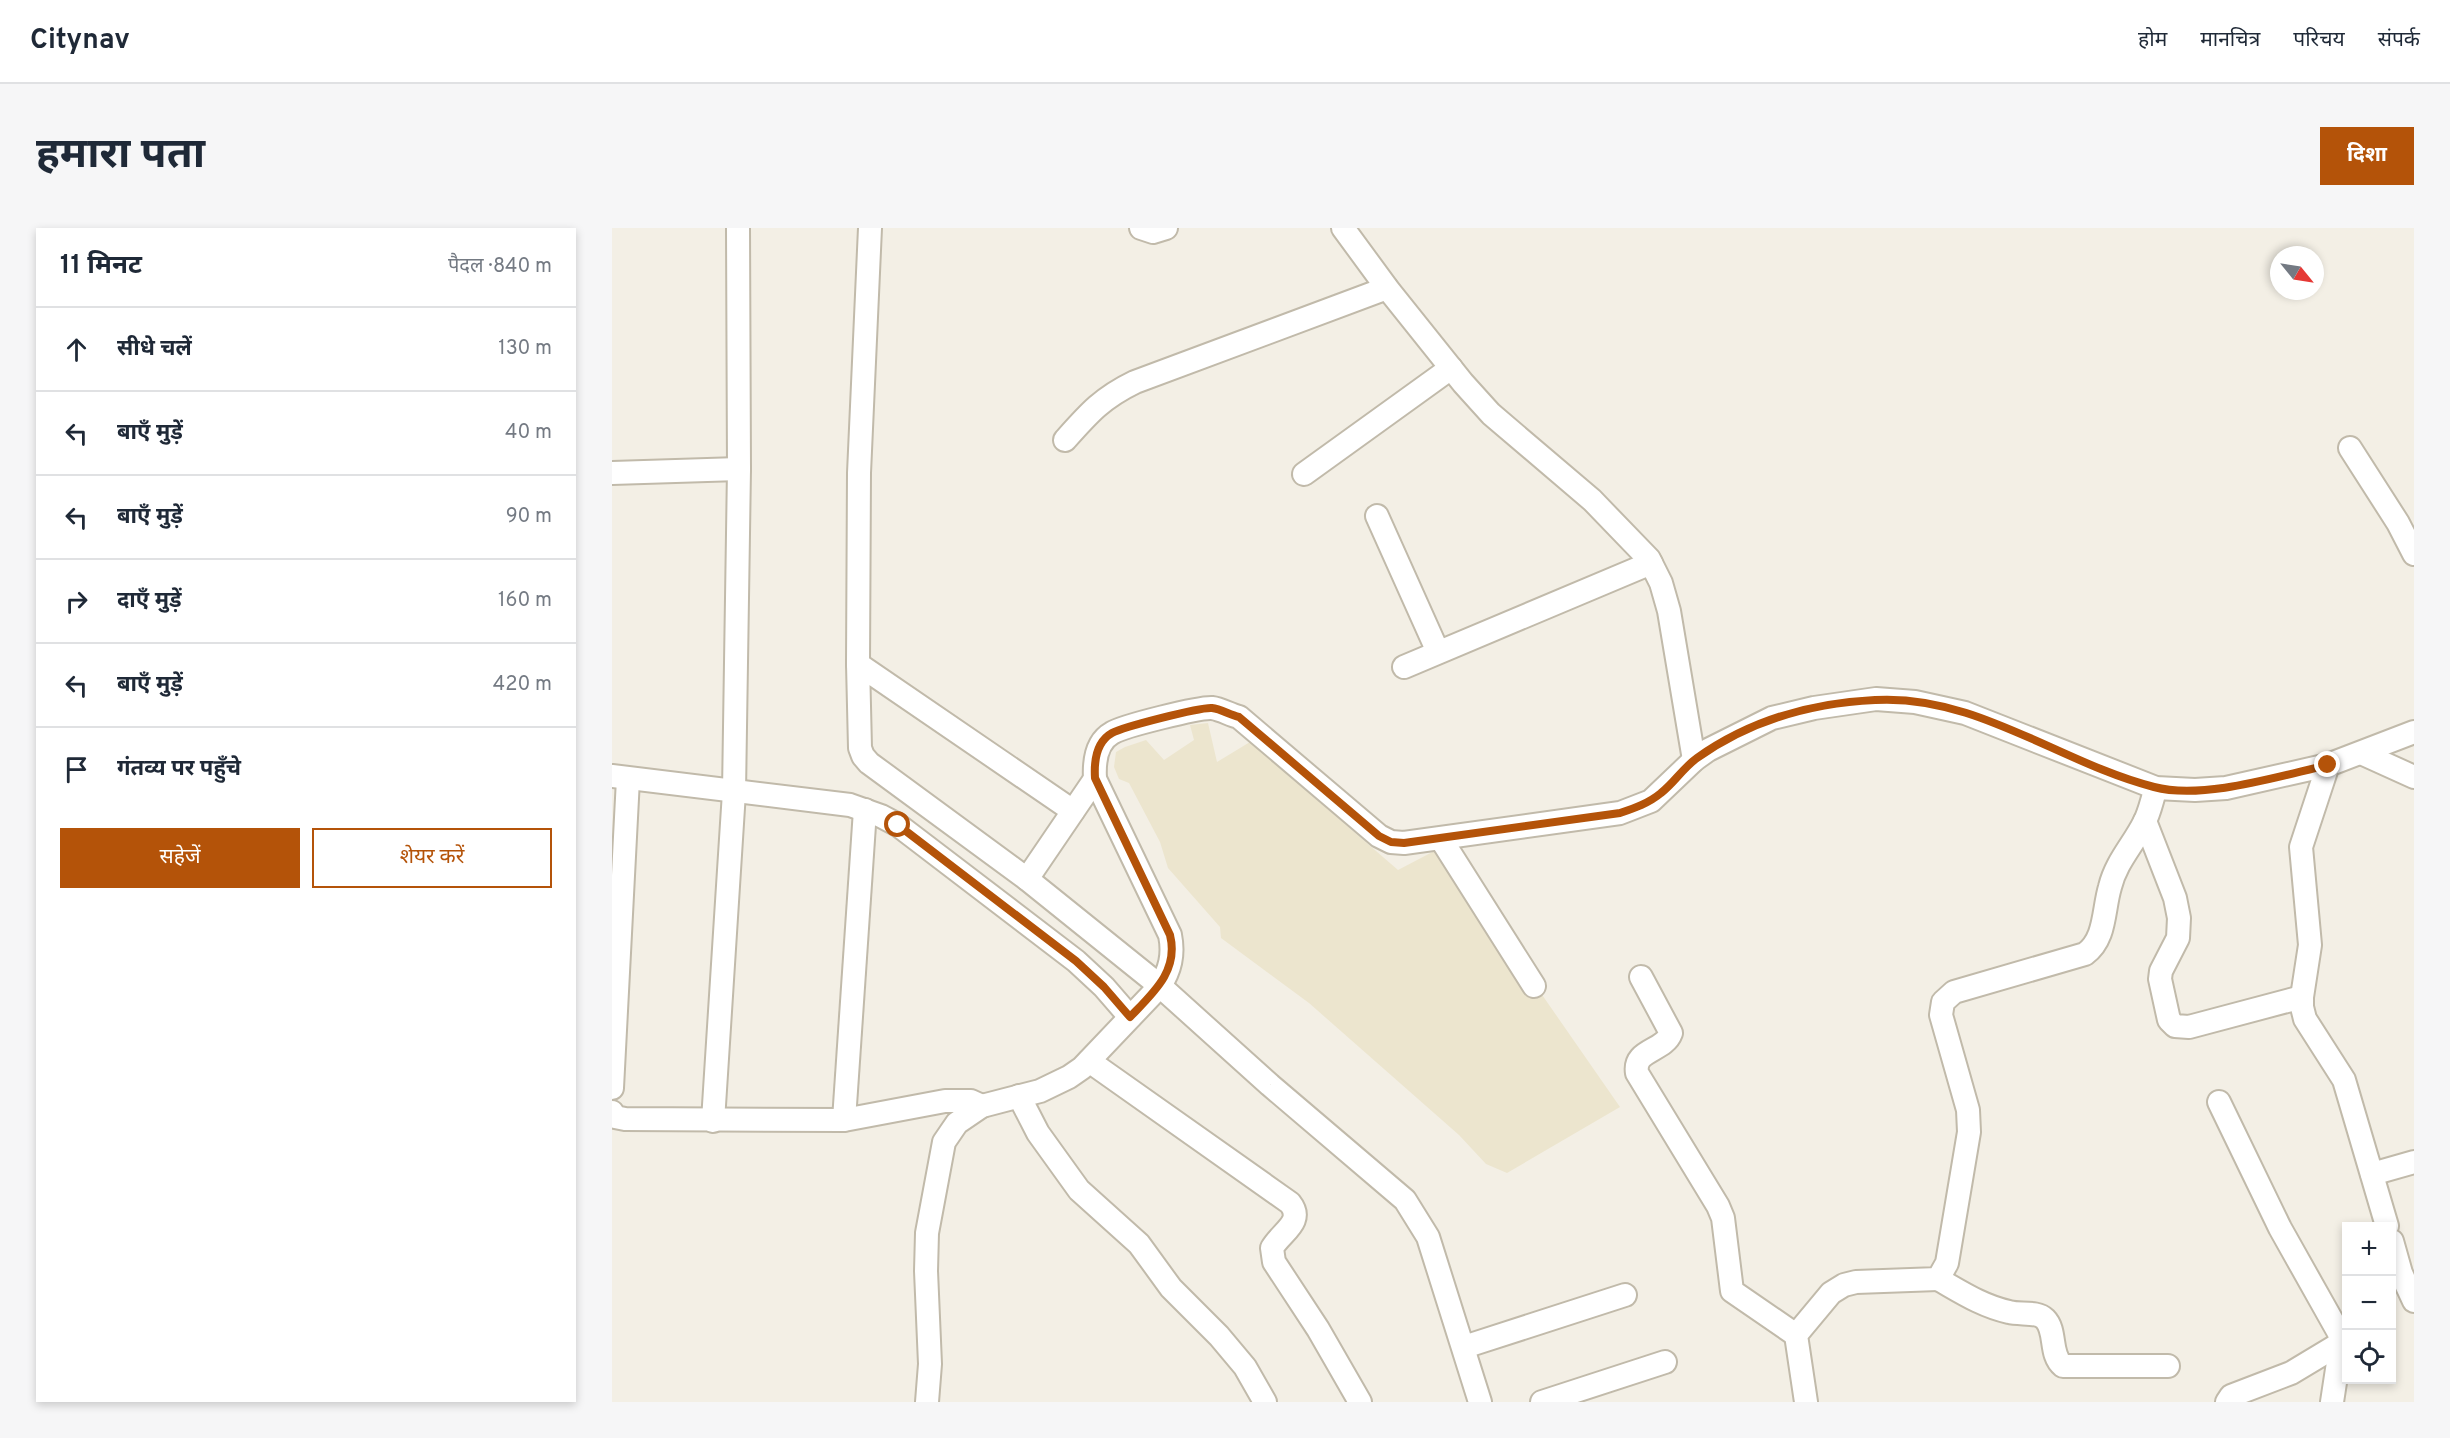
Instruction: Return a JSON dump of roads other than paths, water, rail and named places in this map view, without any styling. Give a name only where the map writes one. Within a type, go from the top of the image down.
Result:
[{"type":"street","points":[[713,1121],[734,792],[739,469],[738,228]]},
{"type":"street","points":[[870,228],[859,473],[858,664],[860,748],[863,756],[1027,879],[1405,1200],[1428,1237],[1480,1402]]},
{"type":"street","points":[[1141,228],[1153,232],[1166,228]]},
{"type":"street","points":[[1343,228],[1387,288],[1491,414],[1592,500],[1651,563],[1661,583],[1669,611],[1694,760]]},
{"type":"street","points":[[1065,440],[1096,405],[1135,382],[1387,288]]},
{"type":"street","points":[[1304,474],[1451,368]]},
{"type":"street","points":[[2350,448],[2398,523],[2414,554]]},
{"type":"street","points":[[612,473],[739,469]]},
{"type":"street","points":[[1377,516],[1438,652]]},
{"type":"street","points":[[1404,667],[1651,563]]},
{"type":"street","points":[[858,664],[1073,811]]},
{"type":"street","points":[[927,1402],[930,1364],[927,1233],[944,1142],[957,1123],[982,1106],[1040,1090],[1069,1077],[1089,1060],[1156,990],[1166,976],[1172,957],[1170,935],[1095,778],[1094,760],[1102,744],[1112,733],[1193,709],[1212,708],[1239,717],[1379,836],[1391,842],[1404,843],[1629,810],[1651,801],[1694,760],[1724,741],[1772,718],[1814,708],[1876,699],[1915,702],[1965,713],[2156,788],[2195,790],[2226,788],[2328,765],[2414,732]]},
{"type":"street","points":[[2361,753],[2414,777]]},
{"type":"street","points":[[2328,765],[2301,847],[2310,945],[2302,1007],[2305,1019],[2344,1080],[2386,1222]]},
{"type":"street","points":[[612,1088],[620,778],[850,806],[865,810],[898,825],[1076,961],[1133,1014]]},
{"type":"street","points":[[1027,879],[1095,778]]},
{"type":"street","points":[[1938,1279],[1947,1263],[1969,1132],[1968,1110],[1941,1015],[1943,1002],[1954,992],[2085,954],[2094,948],[2100,937],[2116,869],[2145,822],[2156,788]]},
{"type":"street","points":[[844,1120],[865,810]]},
{"type":"street","points":[[2145,822],[2175,897],[2179,918],[2178,938],[2161,971],[2160,979],[2169,1020],[2175,1026],[2189,1027],[2302,997]]},
{"type":"street","points":[[1441,839],[1534,986]]},
{"type":"street","points":[[1641,977],[1671,1033],[1666,1042],[1640,1057],[1636,1074],[1718,1206],[1723,1218],[1732,1291],[1796,1335],[1806,1402]]},
{"type":"street","points":[[1089,1060],[1290,1203],[1296,1210],[1296,1216],[1272,1248],[1274,1263],[1318,1329],[1360,1402]]},
{"type":"street","points":[[1019,1096],[1038,1133],[1079,1190],[1139,1244],[1171,1288],[1245,1367],[1265,1402]]},
{"type":"street","points":[[612,1112],[615,1118],[624,1119],[844,1120],[945,1101],[971,1101],[982,1106]]},
{"type":"street","points":[[2219,1102],[2280,1228],[2318,1297],[2335,1322],[2341,1343],[2332,1402]]},
{"type":"street","points":[[2372,1174],[2414,1162]]},
{"type":"street","points":[[2396,1257],[2414,1301]]},
{"type":"street","points":[[1796,1335],[1831,1293],[1844,1286],[1856,1282],[1938,1279],[1981,1304],[2008,1312],[2043,1317],[2048,1322],[2056,1357],[2063,1366],[2168,1366]]},
{"type":"street","points":[[1464,1347],[1625,1295]]},
{"type":"street","points":[[2227,1402],[2231,1396],[2291,1373],[2341,1343]]},
{"type":"street","points":[[1542,1402],[1665,1362]]}]
